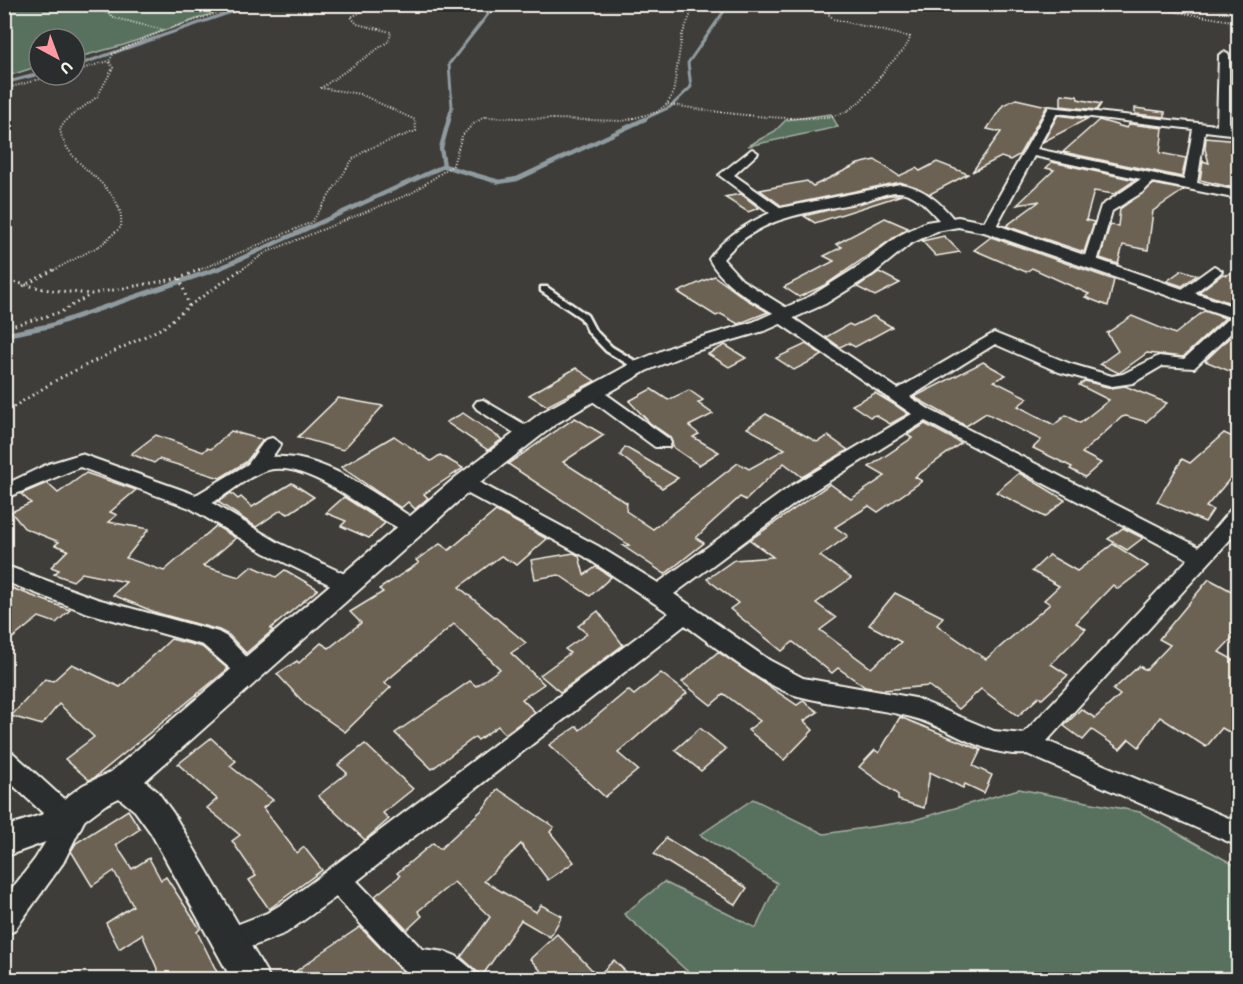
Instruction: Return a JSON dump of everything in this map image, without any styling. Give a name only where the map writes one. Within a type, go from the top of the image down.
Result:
[{"type":"street","points":[[1223,130],[1224,55]]},
{"type":"street","points":[[988,228],[1032,152],[1051,111],[1058,108],[1199,128],[1239,131]]},
{"type":"street","points":[[1190,184],[1199,128]]},
{"type":"street","points":[[1032,152],[1239,195]]},
{"type":"street","points":[[752,153],[726,175],[779,213]]},
{"type":"street","points":[[1090,262],[1107,209],[1138,189],[1150,177]]},
{"type":"street","points":[[949,222],[923,196],[904,189],[811,204],[779,213],[740,236],[716,260],[723,271],[924,414],[1201,557]]},
{"type":"street","points":[[4,842],[54,825],[94,795],[122,782],[345,584],[464,483],[528,434],[639,367],[685,348],[732,335],[784,316],[850,281],[904,240],[932,226],[949,222],[988,228],[1239,316],[1188,364],[1160,361],[1135,375],[1118,381],[1065,368],[994,338],[897,397]]},
{"type":"street","points":[[1184,295],[1214,271]]},
{"type":"street","points":[[593,393],[662,442]]},
{"type":"street","points":[[483,405],[528,434]]},
{"type":"street","points":[[659,594],[798,492],[924,414]]},
{"type":"street","points":[[253,471],[272,444]]},
{"type":"street","points":[[4,493],[55,468],[81,460],[197,502],[272,548],[345,584]]},
{"type":"street","points":[[197,502],[271,463],[290,463],[333,480],[412,527]]},
{"type":"street","points":[[464,483],[591,550],[659,594],[760,666],[798,687],[915,708],[992,741],[1013,746],[1029,744],[1239,834]]},
{"type":"street","points":[[1029,744],[1239,514]]},
{"type":"street","points":[[4,573],[93,606],[210,638],[219,643],[247,670]]},
{"type":"street","points":[[228,942],[276,923],[685,613]]},
{"type":"street","points":[[4,761],[72,812]]},
{"type":"street","points":[[122,782],[146,801],[162,823],[228,942],[253,980]]},
{"type":"street","points":[[4,921],[50,864],[65,838],[72,812]]},
{"type":"street","points":[[337,879],[412,958],[421,964],[446,966],[464,980]]},
{"type":"lane","points":[[544,289],[584,317],[592,331],[609,349],[639,367]]},
{"type":"path","points":[[93,4],[96,9],[120,20],[150,24],[165,30]]},
{"type":"path","points":[[87,67],[108,61],[113,55],[165,30],[246,4]]},
{"type":"path","points":[[4,280],[23,286],[91,294],[180,279],[312,222],[323,210],[340,175],[352,160],[373,145],[402,140],[416,131],[415,120],[360,94],[321,88],[338,74],[389,41],[391,32],[357,24],[351,17],[377,4]]},
{"type":"path","points":[[4,412],[58,379],[164,327],[189,306],[265,252],[412,193],[453,165],[453,156],[466,129],[484,117],[517,116],[587,122],[633,120],[658,111],[668,104],[678,84],[676,65],[682,33],[694,4]]},
{"type":"path","points":[[668,104],[712,112],[823,119],[844,113],[870,92],[894,58],[909,44],[910,37],[834,19],[828,14],[832,4]]},
{"type":"path","points":[[1126,4],[1239,22]]},
{"type":"path","points":[[23,286],[101,245],[121,227],[123,215],[114,197],[65,148],[60,129],[66,120],[96,98],[113,68],[108,61]]},
{"type":"path","points":[[4,88],[27,82]]},
{"type":"path","points":[[180,279],[189,306]]},
{"type":"path","points":[[4,328],[61,312],[91,294]]},
{"type":"green space","points":[[5,4],[236,4],[124,45],[87,55],[87,27],[27,27],[27,70],[5,77]]},
{"type":"green space","points":[[831,114],[838,127],[748,146],[775,131],[786,120]]},
{"type":"green space","points":[[1019,789],[1140,812],[1238,867],[1238,979],[696,979],[624,914],[664,882],[756,928],[777,883],[700,835],[753,799],[824,834],[911,821]]},
{"type":"building","points":[[1061,94],[1077,96],[1078,99],[1101,104],[1097,110],[1061,106]]},
{"type":"building","points":[[1016,99],[1047,106],[1019,155],[1010,160],[1001,157],[972,172],[1001,132],[987,129],[1003,105]]},
{"type":"building","points":[[1135,108],[1165,112],[1165,117],[1135,114]]},
{"type":"building","points":[[1058,115],[1087,119],[1043,142]]},
{"type":"building","points":[[1099,120],[1127,128],[1129,124],[1163,128],[1160,153],[1186,158],[1182,177],[1063,152]]},
{"type":"building","points":[[1206,138],[1239,141],[1239,189],[1200,180],[1203,161],[1209,163],[1205,149]]},
{"type":"building","points":[[875,160],[899,176],[916,168],[920,171],[937,162],[968,174],[930,194],[900,182],[782,206],[760,190],[807,181],[813,186],[858,164]]},
{"type":"building","points":[[1052,162],[1135,180],[1114,194],[1094,191],[1086,220],[1094,222],[1084,252],[1006,226],[1040,201],[1017,205],[1054,170],[1046,168]]},
{"type":"building","points":[[1154,184],[1184,190],[1153,211],[1148,250],[1123,245],[1118,264],[1100,258],[1110,225],[1118,226],[1120,209]]},
{"type":"building","points":[[741,194],[759,208],[748,212],[724,197]]},
{"type":"building","points":[[889,195],[902,195],[815,223],[804,216]]},
{"type":"building","points":[[885,218],[908,228],[825,285],[799,297],[784,287],[834,261],[824,256],[842,247],[836,244]]},
{"type":"building","points":[[944,236],[960,252],[936,256],[922,241]]},
{"type":"building","points":[[991,237],[1114,280],[1108,306],[1085,297],[1089,294],[1032,268],[1026,272],[974,250]]},
{"type":"building","points":[[1239,266],[1239,306],[1199,292],[1223,274],[1227,275]]},
{"type":"building","points":[[1182,270],[1197,275],[1182,286],[1167,281]]},
{"type":"building","points":[[879,272],[900,283],[875,296],[857,287]]},
{"type":"building","points":[[714,276],[768,312],[738,324],[721,314],[716,316],[678,292]]},
{"type":"building","points":[[1204,311],[1225,318],[1183,357],[1147,353],[1119,373],[1100,364],[1118,351],[1107,333],[1132,316],[1175,334]]},
{"type":"building","points":[[873,316],[892,327],[855,347],[848,343],[840,347],[826,337],[849,324],[853,326]]},
{"type":"building","points":[[1229,338],[1239,342],[1239,375],[1205,361]]},
{"type":"building","points":[[806,344],[823,355],[794,370],[776,358]]},
{"type":"building","points":[[725,345],[746,358],[729,367],[708,354]]},
{"type":"building","points":[[983,362],[1006,375],[994,381],[1028,398],[1018,406],[1054,425],[1066,415],[1080,423],[1109,400],[1079,385],[1085,381],[1111,388],[1125,386],[1167,403],[1146,422],[1122,417],[1082,453],[1101,463],[1085,477],[1070,469],[1072,467],[1033,448],[1041,440],[986,413],[966,426],[914,397]]},
{"type":"building","points":[[576,368],[595,381],[547,406],[529,395]]},
{"type":"building","points":[[651,389],[668,400],[689,390],[703,400],[698,403],[713,414],[689,426],[699,434],[693,437],[719,452],[699,465],[674,448],[670,437],[650,423],[629,401]]},
{"type":"building","points":[[875,393],[908,414],[890,424],[875,415],[870,417],[852,405]]},
{"type":"building","points":[[338,398],[383,406],[343,450],[298,437]]},
{"type":"building","points":[[463,413],[502,439],[488,450],[446,422]]},
{"type":"building","points":[[766,414],[817,442],[828,436],[848,450],[802,477],[784,463],[746,500],[740,497],[709,525],[696,538],[704,543],[665,574],[623,546],[629,545],[508,464],[575,418],[604,435],[563,462],[627,503],[626,511],[653,529],[738,463],[749,469],[785,449],[747,428]]},
{"type":"building","points":[[925,424],[961,443],[915,477],[922,481],[878,512],[869,506],[835,527],[848,536],[820,556],[851,578],[816,603],[836,618],[820,630],[871,668],[901,642],[869,625],[895,593],[943,617],[937,625],[986,659],[1050,604],[1044,600],[1059,586],[1032,571],[1049,555],[1077,571],[1113,544],[1148,566],[1118,589],[1113,585],[1076,623],[1086,629],[1051,664],[1068,675],[1042,699],[1039,697],[1018,716],[981,689],[959,709],[929,686],[884,690],[865,687],[838,668],[832,673],[793,642],[782,651],[730,609],[738,603],[707,579],[734,560],[773,557],[750,540],[830,484],[851,499],[885,476],[869,467],[912,438],[907,435]]},
{"type":"building","points":[[231,431],[263,440],[246,462],[220,478],[159,459],[154,463],[131,454],[156,435],[203,452],[207,448],[211,449]]},
{"type":"building","points":[[1224,433],[1239,440],[1239,468],[1206,507],[1213,510],[1205,522],[1157,502],[1182,459],[1190,463]]},
{"type":"building","points":[[394,436],[431,461],[440,455],[463,468],[424,494],[428,498],[415,509],[408,502],[401,508],[341,467]]},
{"type":"building","points":[[625,447],[678,478],[662,488],[620,455]]},
{"type":"building","points":[[86,473],[136,490],[110,512],[117,515],[108,522],[149,529],[126,558],[164,571],[216,526],[236,538],[203,566],[239,577],[252,566],[276,577],[285,570],[318,589],[270,629],[273,630],[246,653],[229,635],[219,630],[157,613],[113,595],[126,582],[82,573],[73,581],[54,574],[59,570],[51,567],[68,550],[55,545],[59,542],[24,528],[11,512],[31,503],[21,494],[47,483],[58,493]]},
{"type":"building","points":[[1019,473],[1065,500],[1045,517],[996,492]]},
{"type":"building","points":[[292,483],[314,497],[288,514],[281,510],[256,527],[218,502],[231,493],[238,499],[241,497],[252,507]]},
{"type":"building","points":[[344,497],[385,523],[369,538],[341,526],[346,521],[326,513]]},
{"type":"building","points":[[496,511],[547,539],[517,565],[501,556],[459,587],[526,643],[511,653],[544,684],[522,699],[535,712],[505,734],[498,726],[478,740],[475,737],[432,769],[395,733],[470,681],[476,686],[500,669],[454,624],[384,683],[391,687],[345,732],[305,704],[277,674],[297,661],[299,663],[321,643],[329,648],[361,623],[350,612],[383,592],[379,589],[419,563],[416,560],[440,544],[449,550]]},
{"type":"building","points":[[1123,528],[1143,538],[1127,550],[1108,539]]},
{"type":"building","points":[[574,553],[579,556],[584,575],[596,567],[611,577],[590,596],[559,575],[535,579],[531,560]]},
{"type":"building","points":[[1209,579],[1239,595],[1239,631],[1219,652],[1239,663],[1239,721],[1229,732],[1222,728],[1206,747],[1160,717],[1139,747],[1129,739],[1120,749],[1092,730],[1083,740],[1064,726],[1081,709],[1095,718],[1120,695],[1113,690],[1139,666],[1146,670],[1170,645],[1159,639]]},
{"type":"building","points":[[4,585],[70,610],[56,623],[39,617],[4,645]]},
{"type":"building","points":[[598,611],[623,645],[560,692],[540,675],[570,653],[565,649],[587,634],[578,626]]},
{"type":"building","points":[[171,639],[202,647],[228,669],[94,778],[89,780],[65,759],[94,737],[59,704],[42,725],[11,716],[45,679],[53,681],[72,664],[120,687]]},
{"type":"building","points":[[718,652],[797,705],[803,701],[818,712],[804,721],[813,730],[784,760],[748,730],[760,721],[724,694],[711,705],[682,682]]},
{"type":"building","points":[[661,673],[687,693],[618,753],[638,770],[605,797],[549,745],[577,726],[580,730],[628,690],[634,695]]},
{"type":"building","points":[[900,717],[981,750],[973,766],[992,775],[984,793],[965,784],[963,788],[930,772],[924,808],[898,800],[898,795],[859,767],[875,750],[879,753]]},
{"type":"building","points":[[700,728],[726,749],[701,771],[675,750]]},
{"type":"building","points":[[211,738],[236,761],[230,766],[273,800],[263,808],[297,853],[304,847],[322,870],[269,909],[249,880],[256,876],[232,841],[240,835],[207,808],[217,799],[178,764]]},
{"type":"building","points":[[365,744],[413,789],[383,813],[389,819],[365,840],[318,796],[347,773],[338,765]]},
{"type":"building","points":[[498,789],[554,827],[550,832],[574,862],[548,880],[521,844],[484,881],[536,912],[541,905],[562,916],[550,937],[521,920],[482,976],[461,957],[490,917],[454,882],[418,911],[422,916],[407,930],[375,896],[400,876],[397,873],[433,843],[440,849],[483,809]]},
{"type":"building","points":[[128,810],[140,829],[116,845],[132,869],[149,858],[161,880],[166,877],[200,929],[197,932],[221,980],[162,980],[142,934],[119,949],[106,923],[133,906],[114,871],[92,886],[71,851],[76,843]]},
{"type":"building","points":[[666,838],[747,888],[736,905],[654,854]]},
{"type":"building","points":[[360,927],[411,980],[284,980],[324,951]]},
{"type":"building","points":[[557,934],[598,976],[614,960],[634,980],[532,980],[541,971],[530,959]]},
{"type":"waterway","points":[[87,62],[254,4]]},
{"type":"waterway","points":[[448,120],[452,107],[449,64],[496,4]]},
{"type":"waterway","points":[[642,120],[670,107],[691,87],[688,63],[729,4]]},
{"type":"waterway","points":[[4,83],[27,77]]},
{"type":"waterway","points":[[444,166],[441,148],[449,119]]},
{"type":"waterway","points":[[444,166],[499,182],[517,179],[645,119]]},
{"type":"waterway","points":[[216,270],[444,166]]},
{"type":"waterway","points":[[4,335],[49,326],[220,268]]}]
